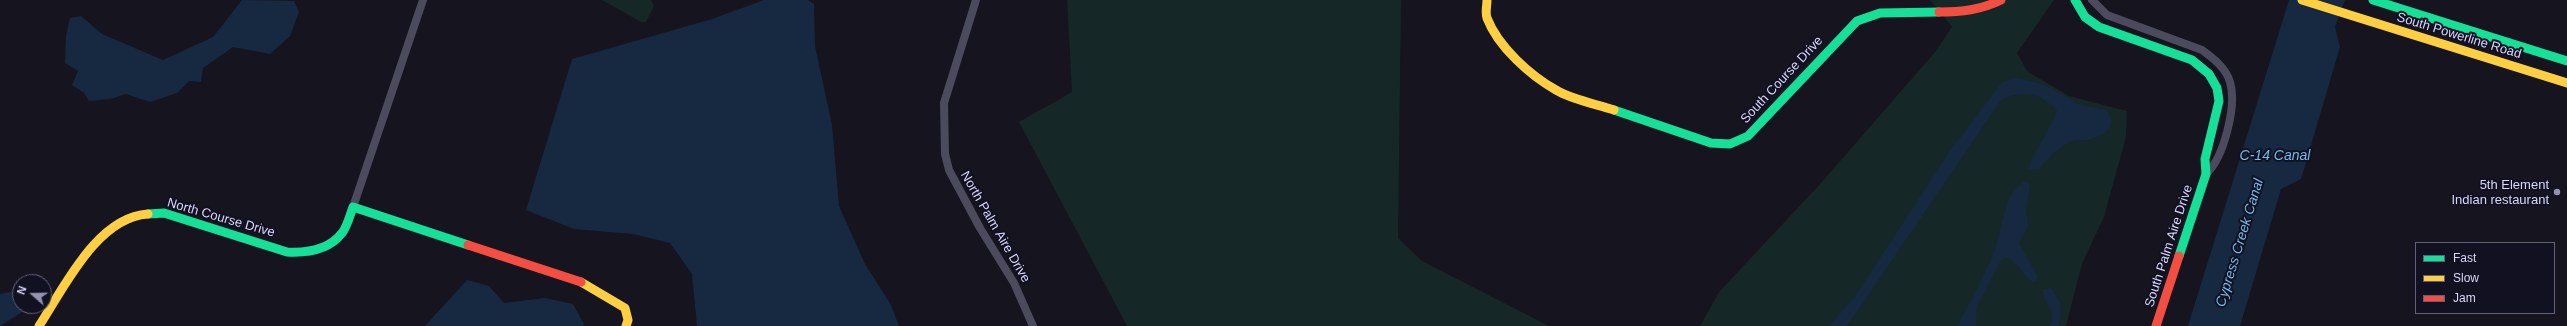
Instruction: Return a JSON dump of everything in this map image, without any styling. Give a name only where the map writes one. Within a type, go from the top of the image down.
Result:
[{"type":"street","name":"North Course Drive","points":[[39,326],[90,248],[109,230],[134,215],[164,213],[217,228],[287,252],[301,252],[325,247],[342,233],[353,206],[424,0]]},
{"type":"street","name":"North Palm Aire Drive","points":[[976,0],[944,104],[944,154],[949,170],[980,228],[1014,283],[1033,326]]},
{"type":"street","name":"South Course Drive","points":[[1487,0],[1486,17],[1495,34],[1538,77],[1557,91],[1711,143],[1730,144],[1748,136],[1849,26],[1865,17],[1881,14],[1968,11],[1995,4],[2001,0]]},
{"type":"street","name":"South Palm Aire Drive","points":[[2075,0],[2085,17],[2099,27],[2192,60],[2206,69],[2218,90],[2218,109],[2203,161],[2206,174]]},
{"type":"street","name":"South Palm Aire Drive","points":[[2092,0],[2107,15],[2202,50],[2216,59],[2230,80],[2233,99],[2230,119],[2214,167],[2206,174],[2156,326]]},
{"type":"street","name":"South Powerline Road","points":[[2302,0],[2567,83]]},
{"type":"street","name":"South Powerline Road","points":[[2373,0],[2567,61]]},
{"type":"street","points":[[353,206],[588,284],[625,308],[628,320],[626,326]]},
{"type":"shaded area","points":[[602,0],[651,0],[654,6],[646,22],[641,22]]},
{"type":"shaded area","points":[[1067,0],[1401,0],[1398,238],[1422,261],[1549,326],[1127,326],[1019,122],[1072,92]]},
{"type":"shaded area","points":[[1930,0],[2054,0],[2017,53],[2027,71],[2069,96],[2127,111],[2126,137],[2104,217],[2082,264],[2066,326],[1700,326],[1719,292],[1821,183],[1935,52],[1952,27]]},
{"type":"water","points":[[242,0],[294,1],[299,12],[290,36],[270,54],[233,47],[203,68],[201,82],[189,81],[177,93],[150,102],[126,94],[110,99],[89,101],[84,93],[72,85],[78,71],[65,63],[66,36],[70,18],[81,16],[102,34],[163,60],[213,37]]},
{"type":"water","points":[[764,0],[808,0],[814,4],[815,46],[832,125],[839,206],[865,264],[891,305],[899,326],[697,326],[692,274],[670,243],[633,234],[574,229],[526,210],[572,59],[712,19]]},
{"type":"water","name":"C-14 Canal","points":[[2289,0],[2345,0],[2335,27],[2340,47],[2301,179],[2281,189],[2240,326],[2188,326]]},
{"type":"water","points":[[2018,78],[2045,85],[2080,105],[2107,110],[2111,122],[2108,130],[2099,136],[2087,140],[2074,140],[2067,143],[2054,153],[2039,169],[2029,169],[2030,164],[2057,111],[2038,96],[2031,94],[2017,94],[2001,100],[1847,326],[1829,326],[1854,298],[1950,151],[2002,82]]},
{"type":"water","points":[[2025,181],[2030,184],[2026,209],[2028,226],[2019,243],[2038,277],[2034,282],[2030,280],[2011,260],[2006,258],[2001,260],[1977,306],[1976,326],[1957,326],[1978,288],[1991,259],[1998,240],[2008,202],[2012,194]]},
{"type":"water","points":[[467,280],[489,286],[504,303],[545,298],[573,304],[584,324],[583,326],[425,326]]},
{"type":"water","points":[[2051,288],[2061,304],[2059,326],[2050,326],[2052,315],[2043,289]]},
{"type":"water","points":[[12,292],[12,314],[19,314],[0,326],[0,294]]},
{"type":"traffic: fast","points":[[2075,0],[2085,17],[2099,27],[2192,60],[2209,74],[2217,88],[2219,101],[2205,159],[2206,174],[2179,256]]},
{"type":"traffic: fast","points":[[2373,0],[2567,61]]},
{"type":"traffic: fast","points":[[1614,110],[1711,143],[1730,144],[1748,136],[1857,21],[1880,13],[1939,12]]},
{"type":"traffic: fast","points":[[148,214],[164,213],[287,252],[302,252],[324,247],[337,239],[345,228],[353,207],[468,245]]},
{"type":"traffic: slow","points":[[1487,0],[1486,16],[1492,29],[1507,50],[1526,69],[1546,84],[1563,93],[1577,99],[1614,110]]},
{"type":"traffic: slow","points":[[2302,0],[2567,83]]},
{"type":"traffic: slow","points":[[39,326],[71,275],[98,241],[113,227],[130,218],[148,214]]},
{"type":"traffic: slow","points":[[581,282],[625,308],[628,320],[626,326]]},
{"type":"traffic: jam","points":[[1939,12],[1971,10],[2001,0]]},
{"type":"traffic: jam","points":[[468,245],[581,282]]},
{"type":"traffic: jam","points":[[2156,326],[2179,256]]},
{"type":"place","name":"5th Element Indian restaurant","points":[[2557,192]]},
{"type":"water label","name":"Cypress Creek Canal","points":[[2240,243]]}]
